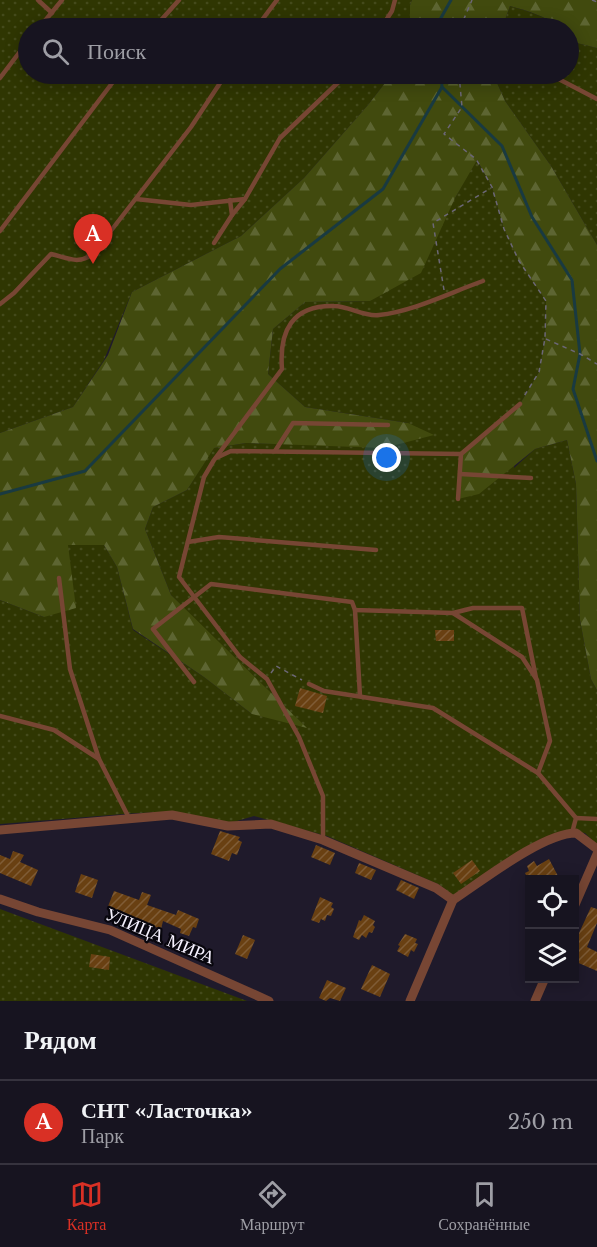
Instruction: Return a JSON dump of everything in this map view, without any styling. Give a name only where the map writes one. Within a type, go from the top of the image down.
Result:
[{"type":"street","points":[[0,830],[172,815],[228,826],[271,824],[323,840],[436,888],[453,900]]},
{"type":"street","points":[[410,1001],[453,900],[531,849],[572,833],[576,833],[597,849]]},
{"type":"street","points":[[579,895],[597,854]]},
{"type":"street","name":"УЛИЦА МИРА","points":[[0,898],[38,912],[110,930],[269,1001]]},
{"type":"street","points":[[535,1001],[542,983]]},
{"type":"lane","points":[[38,0],[52,14]]},
{"type":"lane","points":[[48,18],[62,0]]},
{"type":"lane","points":[[163,18],[179,0]]},
{"type":"lane","points":[[264,18],[277,0]]},
{"type":"lane","points":[[387,18],[396,0]]},
{"type":"lane","points":[[0,78],[18,54]]},
{"type":"lane","points":[[0,231],[110,84]]},
{"type":"lane","points":[[0,304],[14,293],[51,254],[70,261],[79,261],[93,254],[191,127],[219,84]]},
{"type":"lane","points":[[214,243],[245,199],[280,138],[337,84]]},
{"type":"lane","points":[[568,84],[597,99]]},
{"type":"lane","points":[[136,199],[191,205],[245,199]]},
{"type":"lane","points":[[230,200],[232,215]]},
{"type":"lane","points":[[323,840],[323,796],[299,736],[267,679],[240,657],[179,577],[204,477],[214,460],[282,369],[280,348],[288,324],[311,308],[335,306],[375,316],[399,312],[483,280]]},
{"type":"lane","points":[[214,460],[231,451],[461,454],[520,404]]},
{"type":"lane","points":[[275,451],[293,423],[388,425]]},
{"type":"lane","points":[[458,499],[461,454]]},
{"type":"lane","points":[[460,474],[531,478]]},
{"type":"lane","points":[[188,542],[219,537],[376,550]]},
{"type":"lane","points":[[59,578],[70,669],[99,759],[129,818]]},
{"type":"lane","points":[[194,682],[153,629],[211,584],[352,602],[355,610],[360,696]]},
{"type":"lane","points":[[355,610],[453,613],[472,608],[522,608],[550,741],[538,773]]},
{"type":"lane","points":[[453,613],[522,657],[537,681]]},
{"type":"lane","points":[[309,684],[324,691],[433,708],[538,773],[576,818],[597,819]]},
{"type":"lane","points":[[0,716],[54,730],[99,759]]},
{"type":"lane","points":[[572,833],[576,818]]},
{"type":"path","points":[[464,18],[472,0]]},
{"type":"path","points":[[592,0],[597,2]]},
{"type":"path","points":[[460,84],[462,107],[444,134],[476,159],[492,187],[504,229],[519,261],[546,301],[545,338],[539,372],[520,404]]},
{"type":"path","points":[[444,295],[433,223],[492,187]]},
{"type":"path","points":[[545,338],[597,364]]},
{"type":"path","points":[[267,679],[276,666],[309,684]]},
{"type":"green space","points":[[0,0],[412,0],[410,18],[18,18],[18,84],[384,84],[304,178],[241,236],[132,292],[104,360],[73,407],[0,433]]},
{"type":"green space","points":[[412,0],[597,0],[597,48],[579,44],[579,18],[545,18],[510,6],[506,18],[410,18]]},
{"type":"green space","points":[[510,6],[545,18],[506,18]]},
{"type":"green space","points":[[579,44],[597,48],[597,245],[551,166],[505,101],[497,84],[579,84]]},
{"type":"green space","points":[[384,84],[497,84],[505,101],[551,166],[597,245],[597,690],[591,679],[580,620],[576,484],[567,440],[535,449],[479,494],[458,499],[461,454],[520,404],[539,372],[545,338],[546,301],[519,261],[504,229],[492,187],[477,160],[455,198],[421,273],[370,301],[305,302],[273,329],[268,374],[305,407],[408,423],[434,435],[384,448],[246,443],[214,448],[187,490],[153,507],[145,529],[171,595],[307,728],[252,714],[204,677],[133,629],[117,567],[104,545],[68,545],[76,608],[44,617],[0,600],[0,433],[73,407],[108,355],[132,292],[241,236],[304,178]]},
{"type":"green space","points":[[476,159],[492,187],[504,229],[519,260],[546,301],[545,338],[539,372],[520,404],[514,468],[535,449],[567,440],[576,484],[580,620],[591,679],[597,690],[597,845],[585,833],[568,831],[453,895],[438,884],[327,836],[254,816],[230,823],[172,812],[136,813],[0,824],[0,600],[44,617],[68,545],[104,545],[117,567],[133,630],[204,677],[252,714],[198,623],[171,595],[145,529],[153,507],[187,490],[213,448],[246,443],[302,444],[408,423],[305,407],[268,374],[273,329],[305,302],[370,301],[455,198]]},
{"type":"green space","points":[[0,909],[247,1001],[0,1001]]},
{"type":"building","points":[[435,630],[454,630],[454,641],[436,641]]},
{"type":"building","points":[[300,688],[327,696],[323,713],[295,706]]},
{"type":"building","points":[[220,831],[240,837],[238,840],[242,842],[237,855],[232,853],[229,861],[211,854]]},
{"type":"building","points":[[316,845],[335,853],[330,865],[311,857]]},
{"type":"building","points":[[13,851],[24,855],[20,862],[38,870],[31,886],[0,873],[0,855],[10,859]]},
{"type":"building","points":[[549,859],[557,875],[526,875],[525,873],[529,871],[527,866],[534,861],[537,866]]},
{"type":"building","points":[[472,860],[480,871],[461,884],[453,873]]},
{"type":"building","points":[[359,863],[376,870],[371,880],[355,873]]},
{"type":"building","points":[[81,874],[98,880],[92,898],[75,892]]},
{"type":"building","points":[[401,880],[419,888],[414,899],[396,890]]},
{"type":"building","points":[[114,891],[139,900],[142,892],[151,895],[147,905],[176,915],[178,910],[199,919],[196,928],[193,927],[189,936],[180,933],[181,929],[163,921],[161,929],[107,909]]},
{"type":"building","points":[[320,897],[333,903],[331,907],[334,909],[331,916],[327,915],[325,921],[321,919],[319,923],[311,920]]},
{"type":"building","points":[[591,907],[597,909],[597,923],[587,947],[597,952],[597,971],[579,963],[579,933]]},
{"type":"building","points":[[364,915],[375,921],[373,925],[375,927],[366,938],[362,935],[359,940],[353,937],[359,920],[361,921]]},
{"type":"building","points":[[405,934],[417,939],[415,943],[418,944],[414,952],[411,950],[408,957],[397,951]]},
{"type":"building","points":[[243,935],[255,940],[247,959],[235,954]]},
{"type":"building","points":[[91,954],[110,957],[109,970],[89,967]]},
{"type":"building","points":[[372,965],[390,974],[380,997],[361,989]]},
{"type":"building","points":[[327,980],[346,988],[340,1001],[330,998],[326,1001],[319,998]]},
{"type":"waterway","points":[[441,18],[451,0]]},
{"type":"waterway","points":[[0,494],[85,471],[280,269],[383,189],[442,84]]},
{"type":"waterway","points":[[442,87],[502,146],[532,217],[572,280],[580,354],[573,389],[597,461]]},
{"type":"place","name":"СНТ «Ласточка»","points":[[93,264]]}]
